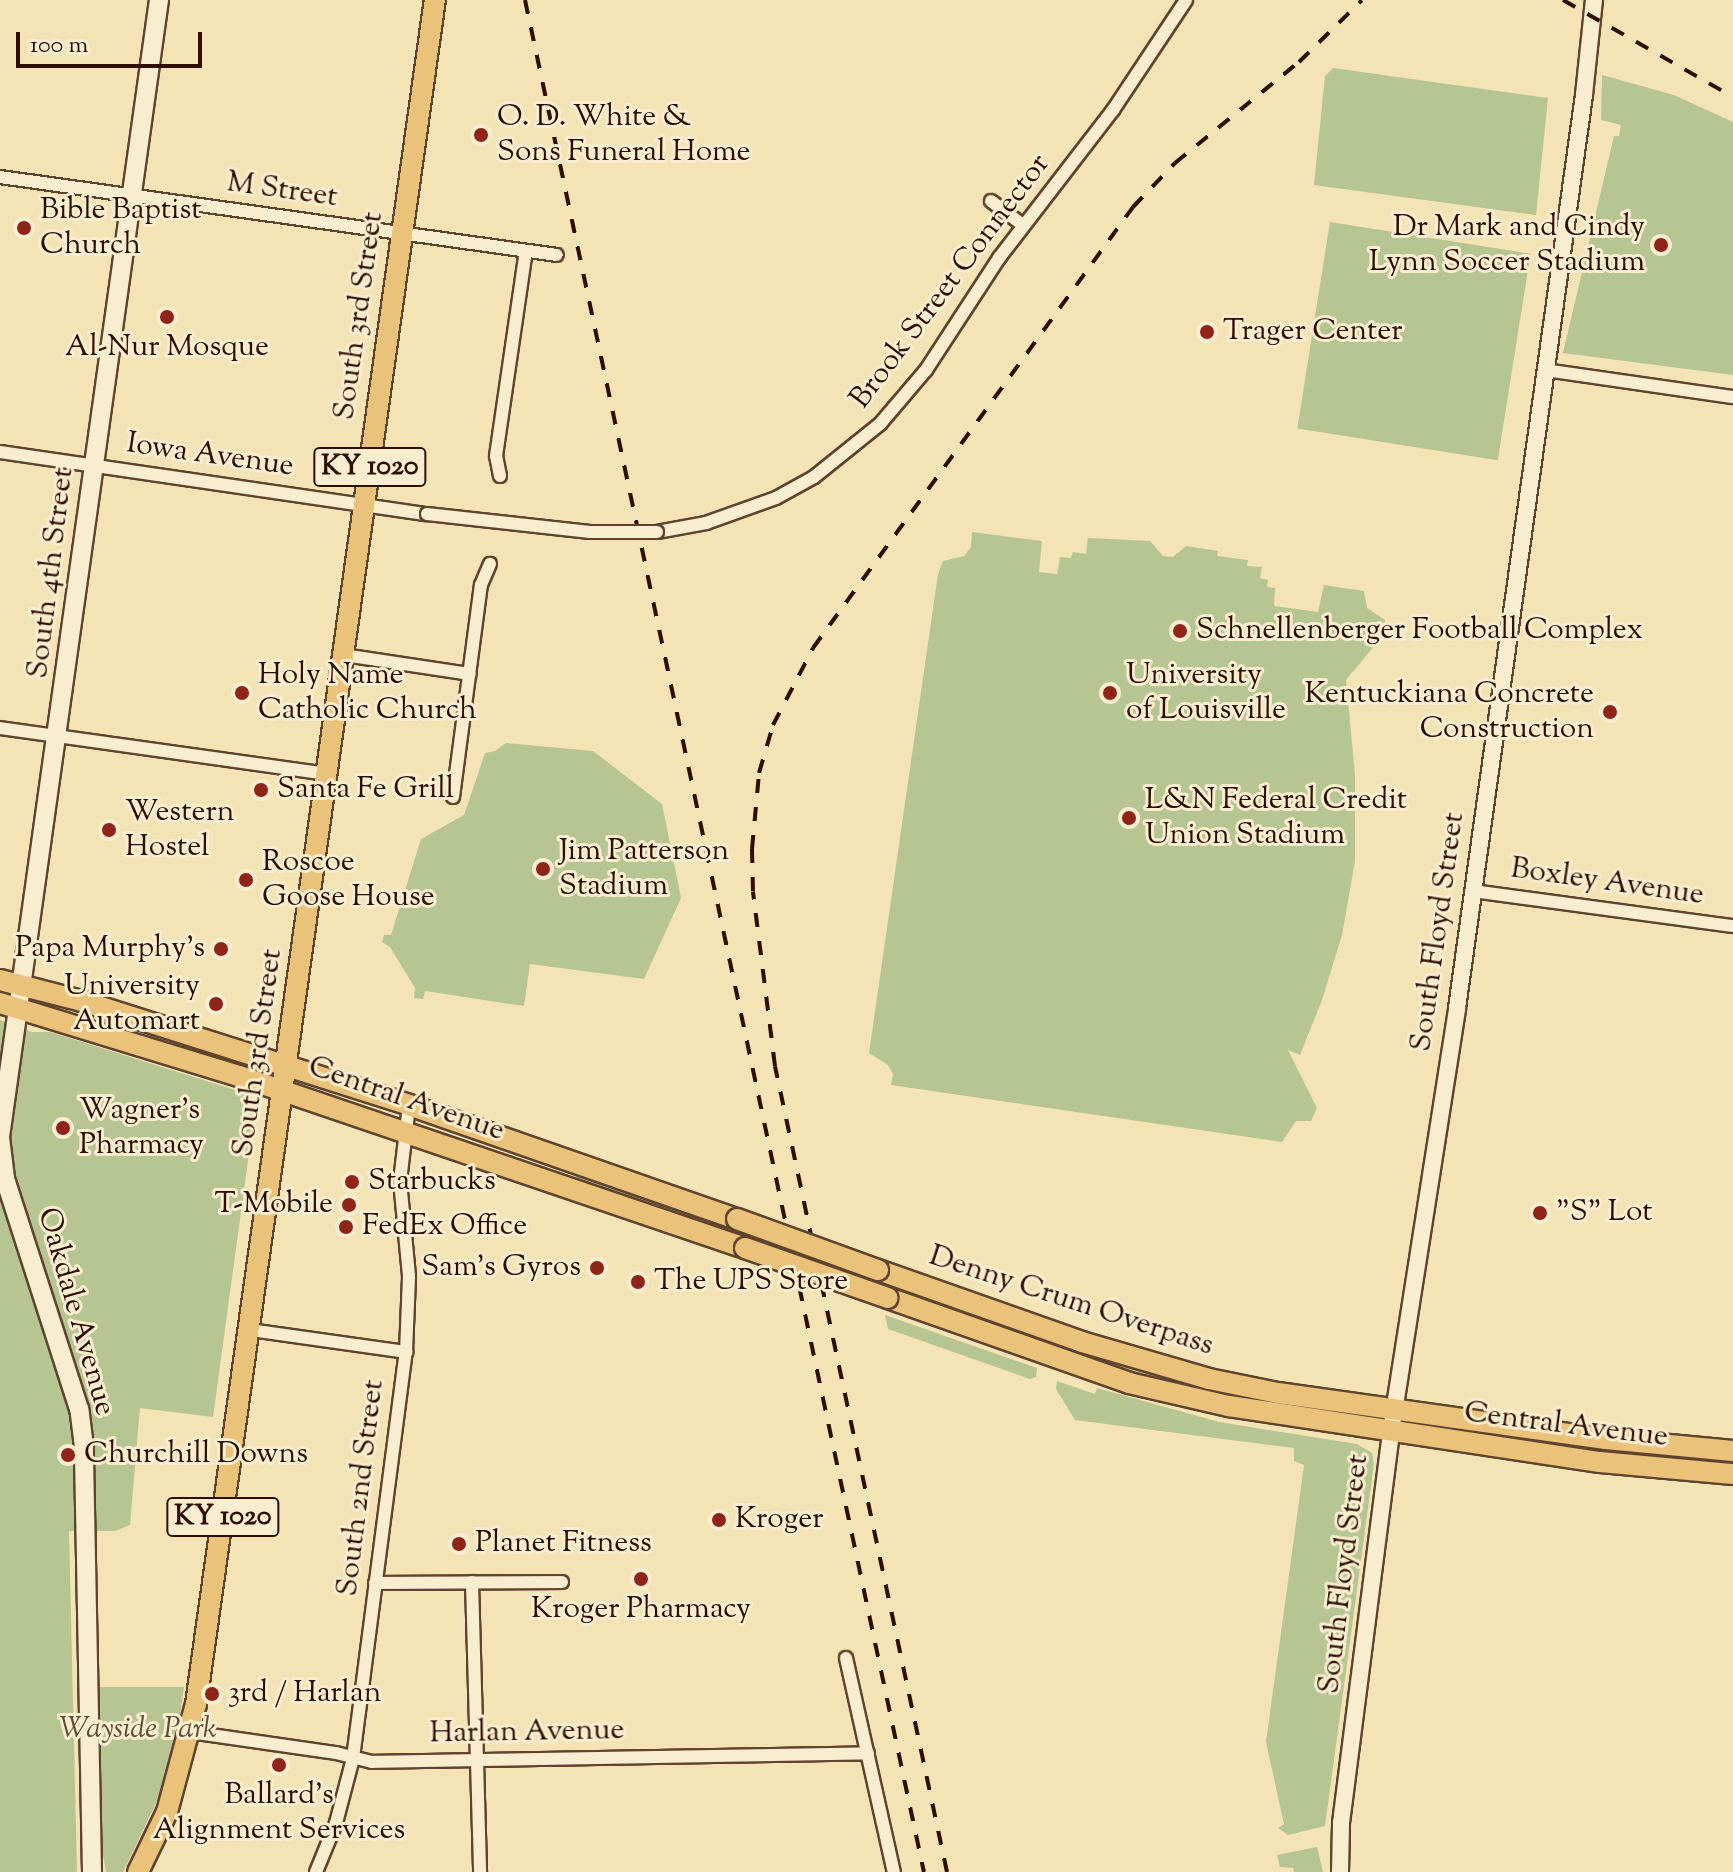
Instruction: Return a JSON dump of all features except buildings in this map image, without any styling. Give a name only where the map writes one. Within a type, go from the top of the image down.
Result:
[{"type":"main road","name":"South 4th Street","points":[[0,1154],[9,1005],[21,984],[58,737],[159,0]]},
{"type":"main road","name":"South 3rd Street","points":[[190,1732],[284,1091],[435,0]]},
{"type":"main road","name":"Central Avenue","points":[[0,980],[409,1105],[737,1219]]},
{"type":"main road","name":"Central Avenue","points":[[9,1005],[404,1130],[745,1248]]},
{"type":"main road","name":"Oakdale Avenue","points":[[0,1154],[79,1409],[84,1447],[92,1872]]},
{"type":"main road","name":"Denny Crum Overpass","points":[[737,1219],[1082,1342],[1209,1379],[1395,1409]]},
{"type":"main road","name":"Denny Crum Overpass","points":[[745,1248],[1129,1383],[1229,1406],[1391,1431]]},
{"type":"main road","name":"Central Avenue","points":[[1395,1409],[1606,1439],[1733,1451]]},
{"type":"main road","name":"Central Avenue","points":[[1391,1431],[1639,1467],[1733,1474]]},
{"type":"main road","name":"KY 1020","points":[[138,1872],[167,1812],[190,1732]]},
{"type":"street","name":"Brook Street Connector","points":[[365,503],[427,514],[612,533],[657,532],[716,520],[767,502],[814,477],[880,424],[926,370],[1023,225],[1113,110],[1186,0]]},
{"type":"street","name":"South Floyd Street","points":[[1340,1872],[1341,1823],[1391,1431],[1473,891],[1594,0]]},
{"type":"street","name":"M Street","points":[[0,177],[557,255]]},
{"type":"street","points":[[991,201],[1023,225]]},
{"type":"street","points":[[500,476],[496,456],[526,251]]},
{"type":"street","points":[[1545,370],[1733,397]]},
{"type":"street","name":"Iowa Avenue","points":[[0,452],[365,503]]},
{"type":"street","points":[[453,797],[481,585],[490,564]]},
{"type":"street","points":[[344,655],[470,674]]},
{"type":"street","points":[[0,728],[327,774]]},
{"type":"street","name":"Boxley Avenue","points":[[1473,891],[1733,926]]},
{"type":"street","name":"South 2nd Street","points":[[316,1872],[336,1823],[353,1758],[406,1352],[409,1276],[400,1181],[409,1105]]},
{"type":"street","points":[[250,1330],[406,1352]]},
{"type":"street","points":[[472,1582],[480,1872]]},
{"type":"street","points":[[375,1583],[562,1582]]},
{"type":"street","points":[[846,1658],[894,1872]]},
{"type":"street","name":"Harlan Avenue","points":[[190,1732],[372,1762],[868,1753]]},
{"type":"green space","points":[[1333,68],[1548,98],[1536,215],[1314,185],[1325,76]]},
{"type":"green space","name":"Dr Mark and Cindy Lynn Soccer Stadium","points":[[1602,75],[1674,95],[1733,122],[1733,375],[1563,353],[1614,136],[1619,136],[1621,125],[1601,120]]},
{"type":"green space","points":[[1330,222],[1531,254],[1498,460],[1297,428]]},
{"type":"green space","name":"L&N Federal Credit Union Stadium","points":[[972,532],[1042,541],[1039,572],[1057,574],[1060,557],[1071,558],[1073,552],[1086,554],[1088,538],[1150,541],[1163,556],[1173,557],[1186,546],[1218,551],[1217,556],[1248,560],[1247,566],[1262,567],[1260,578],[1268,580],[1267,587],[1275,588],[1274,606],[1318,612],[1324,585],[1364,591],[1367,608],[1385,620],[1385,633],[1346,680],[1355,775],[1355,861],[1342,935],[1322,1000],[1300,1055],[1288,1050],[1317,1108],[1311,1121],[1296,1121],[1282,1142],[891,1085],[893,1074],[888,1065],[869,1053],[938,574],[943,561],[964,556],[971,547]]},
{"type":"green space","name":"Jim Patterson Stadium","points":[[506,743],[593,751],[662,804],[681,898],[644,979],[530,964],[524,1006],[425,991],[423,999],[414,998],[415,988],[390,947],[382,942],[384,935],[391,935],[421,839],[464,815],[485,753],[495,751]]},
{"type":"green space","name":"Churchill Downs","points":[[0,1020],[32,1032],[50,1032],[248,1094],[255,1109],[213,1417],[140,1408],[130,1525],[115,1531],[69,1531],[77,1872],[0,1872]]},
{"type":"green space","points":[[578,1173],[712,1219],[710,1227],[575,1181]]},
{"type":"green space","points":[[912,1291],[1106,1360],[1183,1382],[1182,1389],[1142,1379],[908,1298]]},
{"type":"green space","points":[[885,1315],[1037,1368],[1036,1377],[1030,1379],[888,1329]]},
{"type":"green space","points":[[1057,1381],[1095,1394],[1097,1388],[1219,1422],[1357,1444],[1372,1453],[1374,1464],[1325,1826],[1288,1835],[1278,1828],[1284,1824],[1266,1742],[1304,1465],[1294,1461],[1294,1448],[1075,1420],[1056,1389]]},
{"type":"green space","points":[[1587,1445],[1733,1459],[1733,1465],[1701,1465],[1546,1446]]},
{"type":"green space","name":"Wayside Park","points":[[99,1687],[184,1687],[178,1730],[158,1799],[123,1872],[106,1872],[102,1849]]},
{"type":"green space","points":[[1317,1847],[1323,1872],[1294,1872],[1293,1868],[1280,1867],[1277,1855]]},
{"type":"railway","points":[[525,0],[924,1872]]},
{"type":"railway","points":[[947,1872],[775,1066],[753,891],[752,849],[759,773],[773,725],[813,648],[1133,207],[1175,163],[1299,62],[1362,0]]},
{"type":"railway","points":[[1563,0],[1733,97]]},
{"type":"place","name":"O. D. White & Sons Funeral Home","points":[[481,135]]},
{"type":"place","name":"Bible Baptist Church","points":[[24,228]]},
{"type":"place","name":"Dr Mark and Cindy Lynn Soccer Stadium","points":[[1661,245]]},
{"type":"place","name":"Al-Nur Mosque","points":[[167,317]]},
{"type":"place","name":"Trager Center","points":[[1207,332]]},
{"type":"place","name":"Schnellenberger Football Complex","points":[[1180,631]]},
{"type":"place","name":"Holy Name Catholic Church","points":[[242,693]]},
{"type":"place","name":"University of Louisville","points":[[1110,693]]},
{"type":"place","name":"Kentuckiana Concrete Construction","points":[[1610,712]]},
{"type":"place","name":"Santa Fe Grill","points":[[261,790]]},
{"type":"place","name":"L&N Federal Credit Union Stadium","points":[[1129,818]]},
{"type":"place","name":"Western Hostel","points":[[109,830]]},
{"type":"place","name":"Jim Patterson Stadium","points":[[543,869]]},
{"type":"place","name":"Roscoe Goose House","points":[[246,880]]},
{"type":"place","name":"Papa Murphy's","points":[[221,949]]},
{"type":"place","name":"University Automart","points":[[216,1004]]},
{"type":"place","name":"Wagner's Pharmacy","points":[[63,1128]]},
{"type":"place","name":"Starbucks","points":[[352,1182]]},
{"type":"place","name":"T-Mobile","points":[[349,1205]]},
{"type":"place","name":"\"S\" Lot","points":[[1540,1213]]},
{"type":"place","name":"FedEx Office","points":[[346,1227]]},
{"type":"place","name":"Sam's Gyros","points":[[597,1268]]},
{"type":"place","name":"The UPS Store","points":[[638,1282]]},
{"type":"place","name":"Churchill Downs","points":[[68,1455]]},
{"type":"place","name":"Kroger","points":[[719,1520]]},
{"type":"place","name":"Planet Fitness","points":[[459,1544]]},
{"type":"place","name":"Kroger Pharmacy","points":[[641,1579]]},
{"type":"place","name":"3rd / Harlan","points":[[212,1694]]},
{"type":"place","name":"Ballard's Alignment Services","points":[[279,1765]]}]
